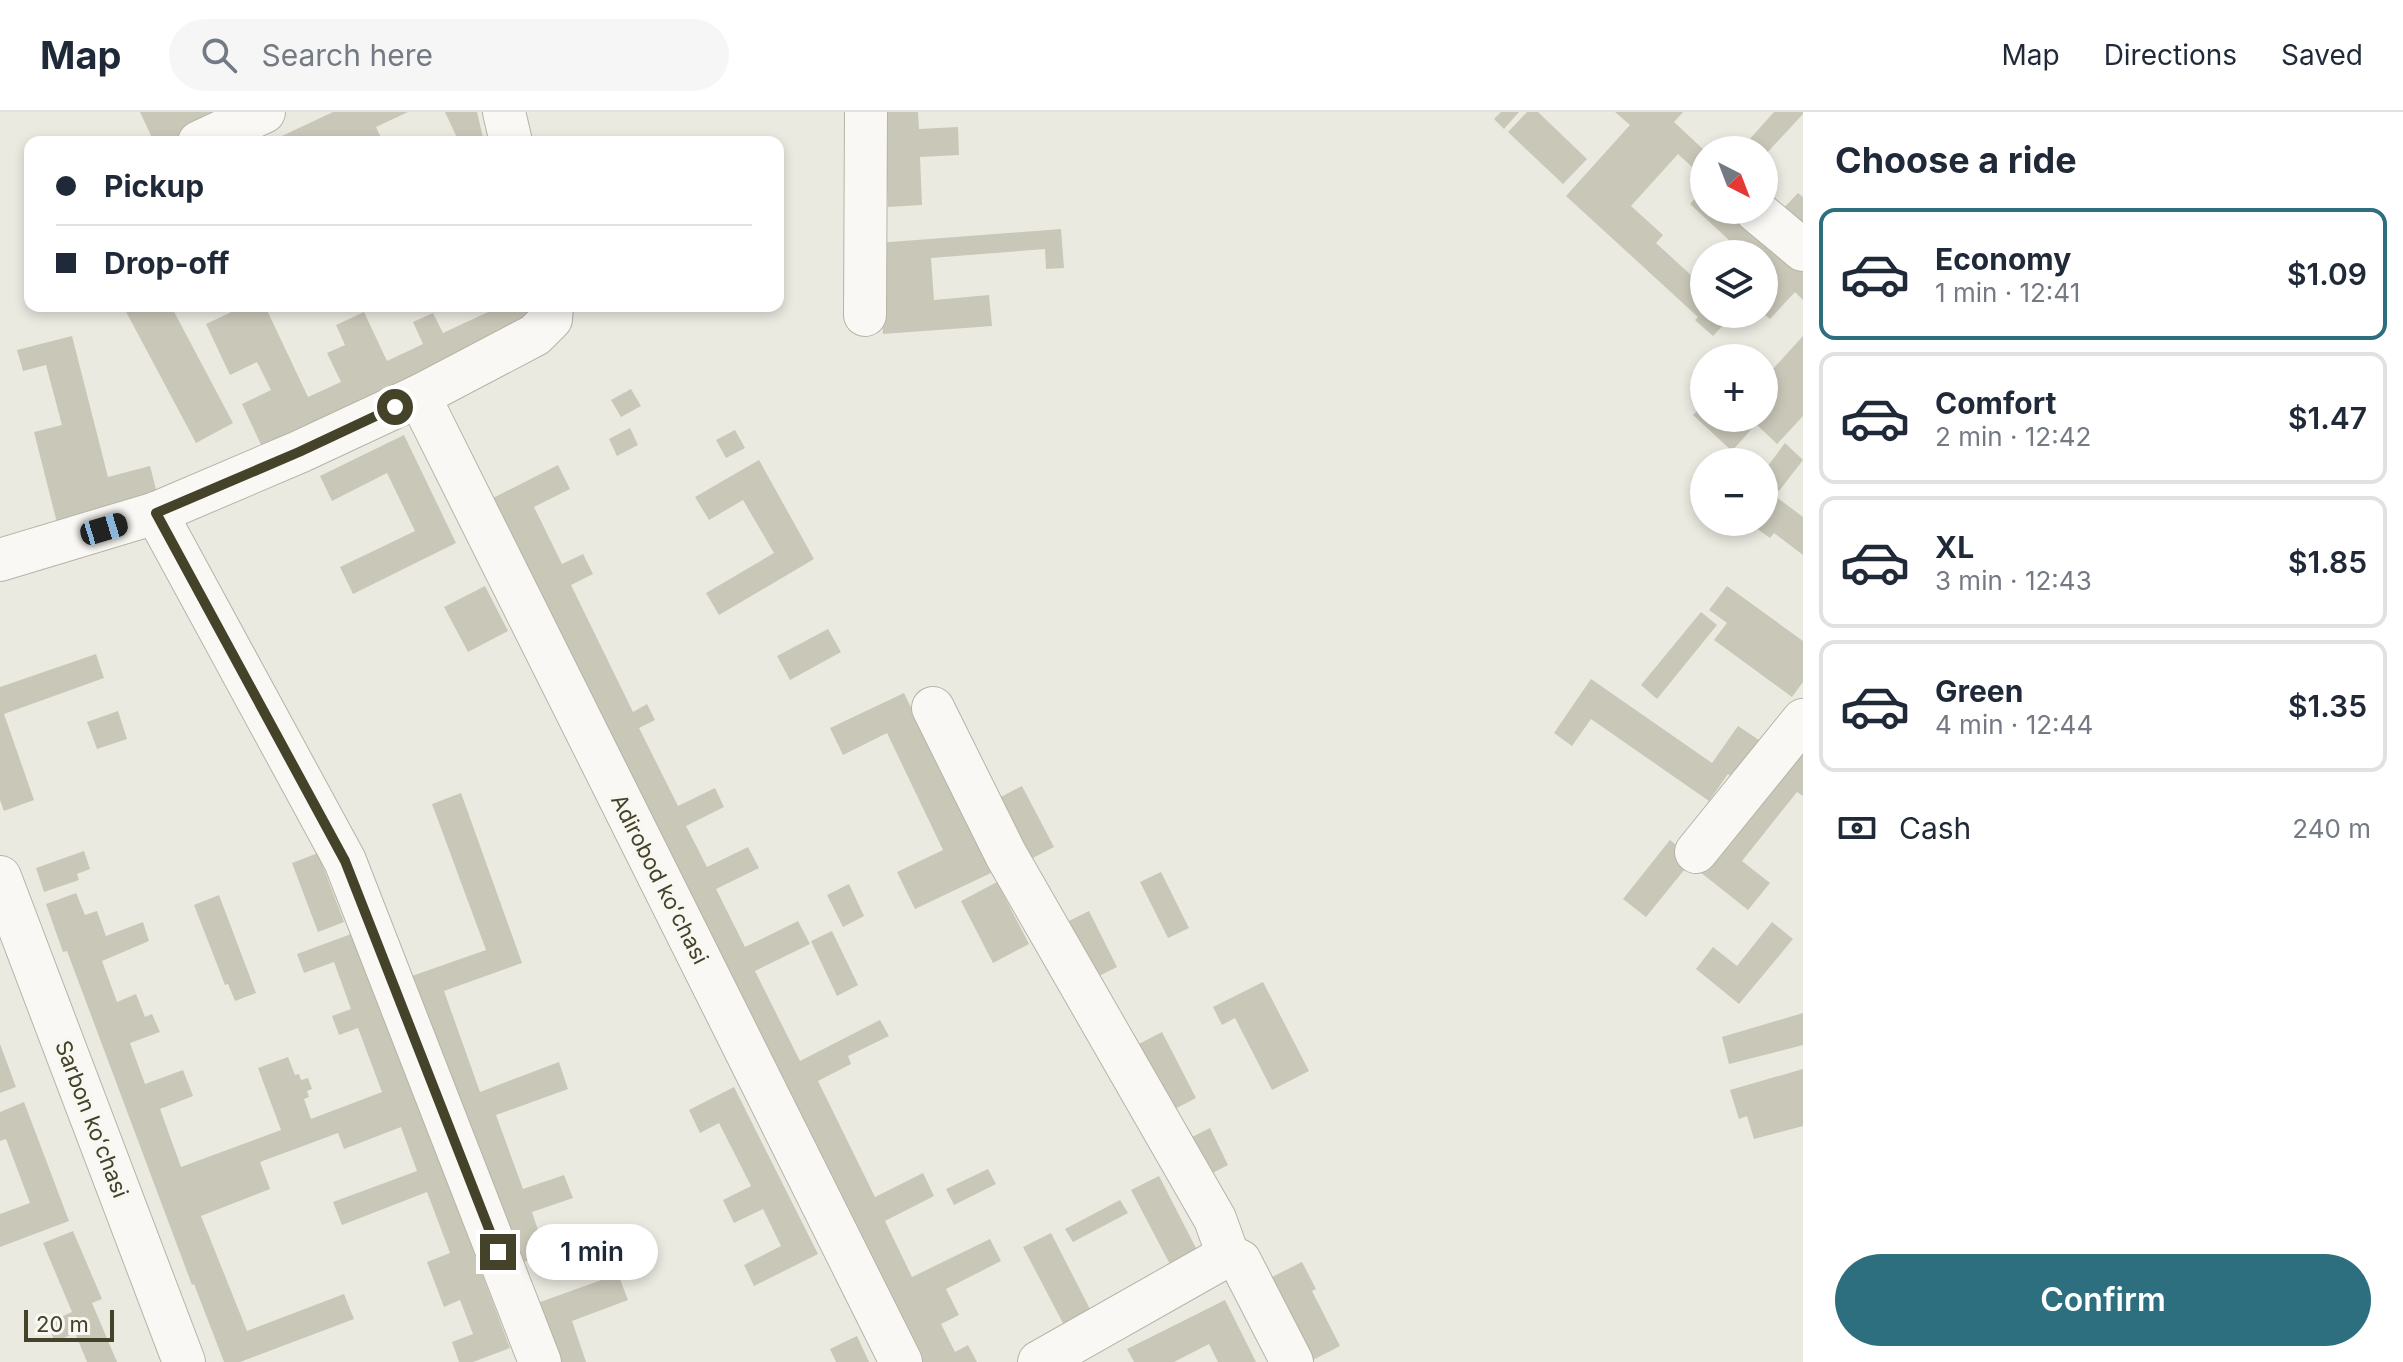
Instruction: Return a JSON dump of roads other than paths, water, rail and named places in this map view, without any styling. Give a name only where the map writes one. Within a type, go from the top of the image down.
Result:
[{"type":"street","points":[[212,136],[264,112]]},
{"type":"street","points":[[504,112],[510,136]]},
{"type":"street","points":[[865,315],[866,112]]},
{"type":"street","points":[[1772,224],[1803,250]]},
{"type":"street","points":[[0,560],[156,513],[299,452],[419,396],[535,335],[551,319],[552,312]]},
{"type":"street","name":"Adirobod koʻchasi","points":[[419,396],[901,1362]]},
{"type":"street","points":[[156,513],[345,861],[540,1362]]},
{"type":"street","points":[[933,708],[1006,855],[1215,1219],[1228,1255],[1240,1261],[1292,1362]]},
{"type":"street","points":[[1696,852],[1803,720]]},
{"type":"street","name":"Sarbon koʻchasi","points":[[0,877],[184,1362]]},
{"type":"street","points":[[1039,1362],[1228,1255]]}]
